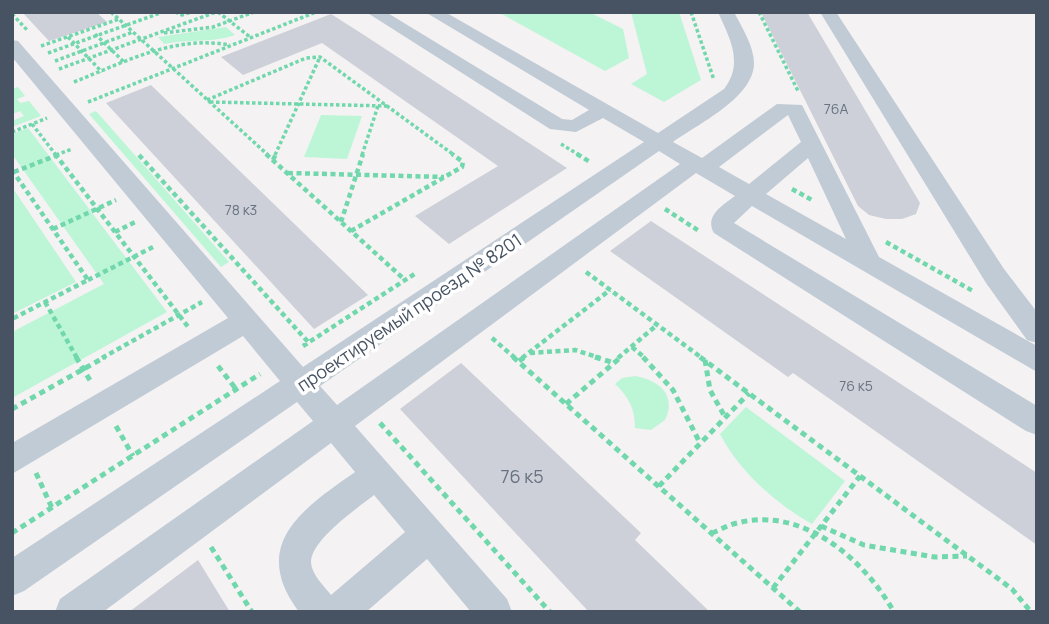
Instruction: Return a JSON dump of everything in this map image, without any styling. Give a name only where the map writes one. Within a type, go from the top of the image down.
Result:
[{"type":"street","points":[[374,12],[557,125],[576,126],[603,110]]},
{"type":"street","points":[[433,12],[1037,360]]},
{"type":"street","name":"проектируемый проезд № 8201","points":[[12,579],[731,93],[742,81],[746,62],[726,12]]},
{"type":"street","points":[[37,61],[79,105],[93,140],[377,474],[487,609]]},
{"type":"street","points":[[73,612],[565,257],[784,108],[798,112],[870,264]]},
{"type":"street","points":[[813,143],[723,218],[722,228],[1037,422]]},
{"type":"street","points":[[321,612],[296,575],[293,565],[297,546],[314,524],[377,474]]},
{"type":"street","points":[[339,612],[428,535]]},
{"type":"lane","points":[[828,12],[995,276],[1037,332]]},
{"type":"lane","points":[[12,460],[246,321]]},
{"type":"path","points":[[37,61],[74,44],[163,12]]},
{"type":"path","points":[[175,12],[182,15],[191,12]]},
{"type":"path","points":[[37,61],[89,58],[217,12],[251,38]]},
{"type":"path","points":[[160,33],[192,32],[231,22],[254,12]]},
{"type":"path","points":[[12,132],[316,12]]},
{"type":"path","points":[[691,12],[715,80],[708,85]]},
{"type":"path","points":[[114,13],[405,280]]},
{"type":"path","points":[[12,14],[37,61],[74,82],[79,105]]},
{"type":"path","points":[[37,61],[68,37],[119,19]]},
{"type":"path","points":[[90,29],[125,63]]},
{"type":"path","points":[[37,61],[81,51],[133,32]]},
{"type":"path","points":[[68,37],[102,72]]},
{"type":"path","points":[[74,82],[155,52],[201,42],[231,46]]},
{"type":"path","points":[[208,101],[306,58],[320,57],[463,162],[462,167],[351,231]]},
{"type":"path","points":[[273,160],[320,57]]},
{"type":"path","points":[[208,101],[388,106]]},
{"type":"path","points":[[79,105],[100,111]]},
{"type":"path","points":[[341,222],[378,106]]},
{"type":"path","points":[[32,124],[256,415]]},
{"type":"path","points":[[89,280],[13,171],[93,140]]},
{"type":"path","points":[[135,150],[329,366]]},
{"type":"path","points":[[578,169],[599,155]]},
{"type":"path","points":[[287,173],[445,177]]},
{"type":"path","points":[[53,229],[136,191]]},
{"type":"path","points":[[12,319],[175,236]]},
{"type":"path","points":[[565,257],[1012,589],[1031,612]]},
{"type":"path","points":[[12,533],[424,268]]},
{"type":"path","points":[[12,409],[248,276]]},
{"type":"path","points":[[519,361],[610,290]]},
{"type":"path","points":[[45,302],[132,456]]},
{"type":"path","points":[[474,322],[800,612]]},
{"type":"path","points":[[566,404],[657,325]]},
{"type":"path","points":[[632,347],[663,374],[676,391],[700,443]]},
{"type":"path","points":[[529,354],[575,350],[614,363]]},
{"type":"path","points":[[705,360],[709,390],[725,417]]},
{"type":"path","points":[[659,486],[749,393]]},
{"type":"path","points":[[363,403],[550,612]]},
{"type":"path","points":[[773,587],[860,476]]},
{"type":"path","points":[[712,533],[726,525],[759,519],[795,524],[816,533],[863,567],[894,612]]},
{"type":"path","points":[[821,526],[875,548],[935,557],[968,556]]},
{"type":"green space","points":[[498,12],[589,12],[623,29],[629,58],[605,71]]},
{"type":"green space","points":[[631,12],[679,12],[701,80],[664,102],[631,84],[647,74]]},
{"type":"green space","points":[[226,27],[235,35],[164,44],[158,37]]},
{"type":"green space","points":[[18,87],[25,96],[17,99],[20,103],[29,101],[41,116],[12,127],[12,121],[24,116],[20,111],[12,114],[12,89]]},
{"type":"green space","points":[[96,111],[229,262],[221,267],[89,114]]},
{"type":"green space","points":[[321,115],[362,116],[347,159],[304,157]]},
{"type":"green space","points":[[28,128],[167,312],[12,398],[12,332],[104,284],[12,154],[12,134]]},
{"type":"green space","points":[[12,187],[76,282],[12,314]]},
{"type":"green space","points":[[635,376],[652,381],[664,390],[667,396],[669,403],[665,420],[651,430],[635,428],[630,404],[615,384],[622,378]]},
{"type":"green space","points":[[746,407],[845,481],[812,524],[772,496],[748,474],[720,434]]},
{"type":"building","points":[[22,12],[96,12],[107,22],[49,41]]},
{"type":"building","points":[[761,12],[807,12],[920,203],[916,214],[902,219],[886,219],[869,215],[858,206]]},
{"type":"building","points":[[331,14],[567,168],[449,244],[415,216],[498,166],[322,43],[243,75],[221,57]]},
{"type":"building","points":[[151,85],[368,295],[314,329],[106,103]]},
{"type":"building","points":[[651,221],[1037,473],[1037,545],[793,373],[788,377],[610,251]]},
{"type":"building","points":[[461,363],[641,533],[635,540],[710,612],[589,612],[400,409]]},
{"type":"building","points":[[198,560],[230,612],[129,612]]}]
